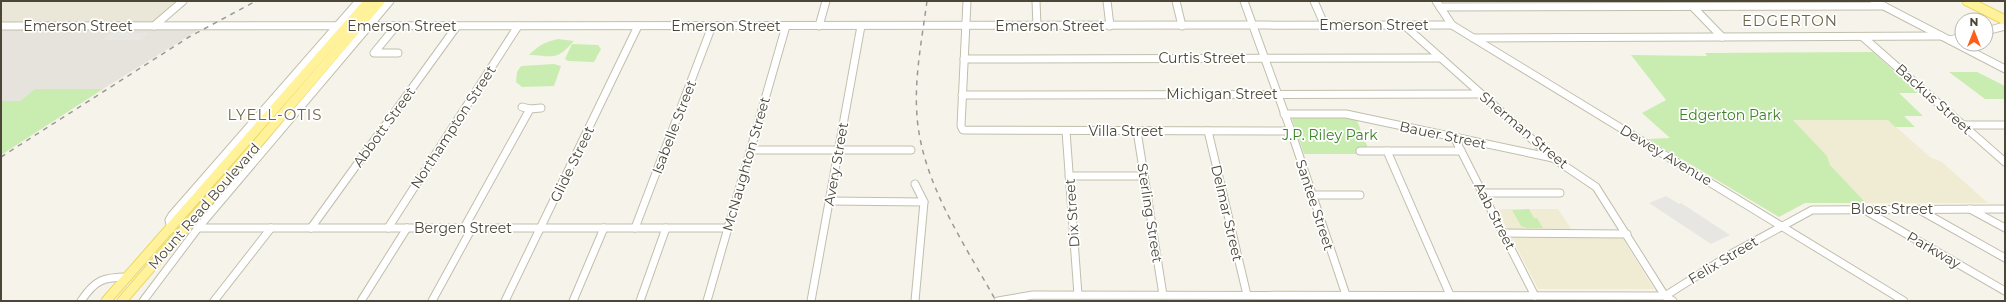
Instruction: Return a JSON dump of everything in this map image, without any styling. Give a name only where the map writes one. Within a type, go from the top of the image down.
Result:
[{"type":"main road","name":"Mount Read Boulevard","points":[[106,301],[171,229],[342,26],[368,1]]},
{"type":"main road","name":"Mount Read Boulevard","points":[[124,299],[363,26],[380,1]]},
{"type":"main road","points":[[1967,1],[2005,20]]},
{"type":"main road","points":[[1974,1],[2005,16]]},
{"type":"main road","points":[[124,299],[131,282],[128,277],[159,258]]},
{"type":"street","points":[[154,26],[182,1]]},
{"type":"street","name":"Mount Read Boulevard","points":[[342,26],[359,1]]},
{"type":"street","points":[[363,26],[390,1]]},
{"type":"street","points":[[819,26],[826,1]]},
{"type":"street","points":[[962,95],[967,1]]},
{"type":"street","points":[[1036,1],[1037,26]]},
{"type":"street","points":[[1107,1],[1110,26]]},
{"type":"street","points":[[1176,1],[1182,26]]},
{"type":"street","name":"Santee Street","points":[[1244,1],[1291,131],[1346,295]]},
{"type":"street","points":[[1314,1],[1324,26]]},
{"type":"street","points":[[1874,1],[2005,69]]},
{"type":"street","points":[[1438,4],[1693,7],[1884,6]]},
{"type":"street","name":"Dewey Avenue","points":[[1438,4],[1452,25],[1904,301]]},
{"type":"street","points":[[1693,7],[1722,37]]},
{"type":"street","name":"Sherman Street","points":[[1404,25],[1553,158],[1596,187],[1665,296],[1672,301]]},
{"type":"street","name":"Emerson Street","points":[[1,26],[1452,25]]},
{"type":"street","name":"Mount Read Boulevard","points":[[143,301],[198,228],[363,26]]},
{"type":"street","points":[[396,26],[374,53],[398,53]]},
{"type":"street","name":"Abbott Street","points":[[311,228],[457,26]]},
{"type":"street","name":"Northampton Street","points":[[388,228],[518,26]]},
{"type":"street","name":"Glide Street","points":[[505,301],[638,26]]},
{"type":"street","name":"Isabelle Street","points":[[635,228],[712,26]]},
{"type":"street","name":"McNaughton Street","points":[[707,301],[786,26]]},
{"type":"street","name":"Avery Street","points":[[811,301],[861,26]]},
{"type":"street","points":[[1994,29],[2005,26]]},
{"type":"street","points":[[1473,38],[1941,36]]},
{"type":"street","name":"Backus Street","points":[[1863,37],[2005,162]]},
{"type":"street","points":[[1950,40],[1954,39]]},
{"type":"street","name":"Curtis Street","points":[[964,59],[1441,58]]},
{"type":"street","name":"Michigan Street","points":[[962,95],[1481,94]]},
{"type":"street","name":"Villa Street","points":[[962,95],[962,129],[968,130],[1291,131]]},
{"type":"street","points":[[522,107],[530,110],[541,108]]},
{"type":"street","points":[[432,301],[468,228],[530,110]]},
{"type":"street","name":"Bauer Street","points":[[1284,114],[1346,114],[1553,158]]},
{"type":"street","points":[[1963,125],[2005,125]]},
{"type":"street","name":"Dix Street","points":[[1066,131],[1078,295]]},
{"type":"street","name":"Sterling Street","points":[[1137,131],[1163,295]]},
{"type":"street","name":"Delmar Street","points":[[1208,131],[1247,295]]},
{"type":"street","name":"Aab Street","points":[[1454,137],[1535,296]]},
{"type":"street","points":[[751,150],[911,150]]},
{"type":"street","points":[[1360,151],[1461,151]]},
{"type":"street","points":[[1387,151],[1450,295]]},
{"type":"street","points":[[1069,176],[1144,176]]},
{"type":"street","points":[[915,184],[924,202],[915,301]]},
{"type":"street","points":[[1482,193],[1560,193]]},
{"type":"street","points":[[1312,195],[1360,195]]},
{"type":"street","points":[[829,201],[924,202]]},
{"type":"street","name":"Parkway","points":[[1862,209],[2005,291]]},
{"type":"street","points":[[1917,209],[2003,256]]},
{"type":"street","points":[[1970,209],[2005,228]]},
{"type":"street","name":"Bloss Street","points":[[1782,226],[1812,210],[2005,209]]},
{"type":"street","name":"Felix Street","points":[[1665,296],[1733,253],[1782,226]]},
{"type":"street","name":"Bergen Street","points":[[198,228],[728,228]]},
{"type":"street","points":[[214,301],[271,228]]},
{"type":"street","points":[[361,301],[407,228]]},
{"type":"street","points":[[573,301],[604,228]]},
{"type":"street","points":[[640,301],[666,228]]},
{"type":"street","points":[[1504,233],[1627,234]]},
{"type":"street","points":[[81,301],[88,288],[96,282],[109,277],[128,277]]},
{"type":"street","points":[[998,301],[1026,295],[1078,295],[1132,298],[1163,295],[1232,298],[1247,295],[1324,298],[1346,295],[1403,298],[1450,295],[1471,298],[1535,296],[1601,298],[1665,296]]},
{"type":"shaded area","points":[[1,1],[180,1],[153,23],[1,24]]},
{"type":"shaded area","points":[[1,29],[200,29],[103,89],[35,89],[20,101],[1,101]]},
{"type":"shaded area","points":[[111,33],[149,33],[141,40],[103,40]]},
{"type":"shaded area","points":[[1793,120],[1888,120],[1930,157],[1942,162],[1988,203],[1866,203],[1830,165],[1827,156]]},
{"type":"shaded area","points":[[1666,196],[1679,204],[1681,203],[1730,235],[1711,244],[1649,203]]},
{"type":"shaded area","points":[[1497,209],[1558,209],[1576,236],[1622,237],[1654,289],[1538,289]]},
{"type":"green space","points":[[558,39],[574,41],[563,52],[554,56],[529,55],[542,45]]},
{"type":"green space","points":[[572,44],[598,45],[601,49],[594,62],[568,61],[565,59]]},
{"type":"green space","name":"Edgerton Park","points":[[1873,52],[1918,93],[1899,93],[1923,116],[1904,116],[1915,127],[1895,127],[1888,120],[1793,120],[1827,156],[1830,165],[1866,203],[1805,203],[1779,217],[1648,139],[1670,138],[1642,113],[1666,100],[1631,55],[1707,56],[1705,53]]},
{"type":"green space","points":[[554,64],[561,66],[554,86],[522,87],[516,82],[517,72],[521,66]]},
{"type":"green space","points":[[1949,72],[1977,72],[2005,86],[2005,99],[1985,99]]},
{"type":"green space","points":[[35,89],[103,89],[1,155],[1,101],[20,101]]},
{"type":"green space","name":"J.P. Riley Park","points":[[1291,116],[1341,116],[1356,118],[1368,148],[1356,148],[1358,154],[1304,154]]},
{"type":"green space","points":[[1529,209],[1534,218],[1537,218],[1543,228],[1527,228],[1521,226],[1512,210]]},
{"type":"railway","points":[[1,157],[189,37],[256,1]]},
{"type":"railway","points":[[927,1],[919,58],[916,102],[921,141],[927,165],[946,212],[996,301]]},
{"type":"district","name":"EDGERTON","points":[[1790,21]]},
{"type":"district","name":"LYELL-OTIS","points":[[275,115]]}]
